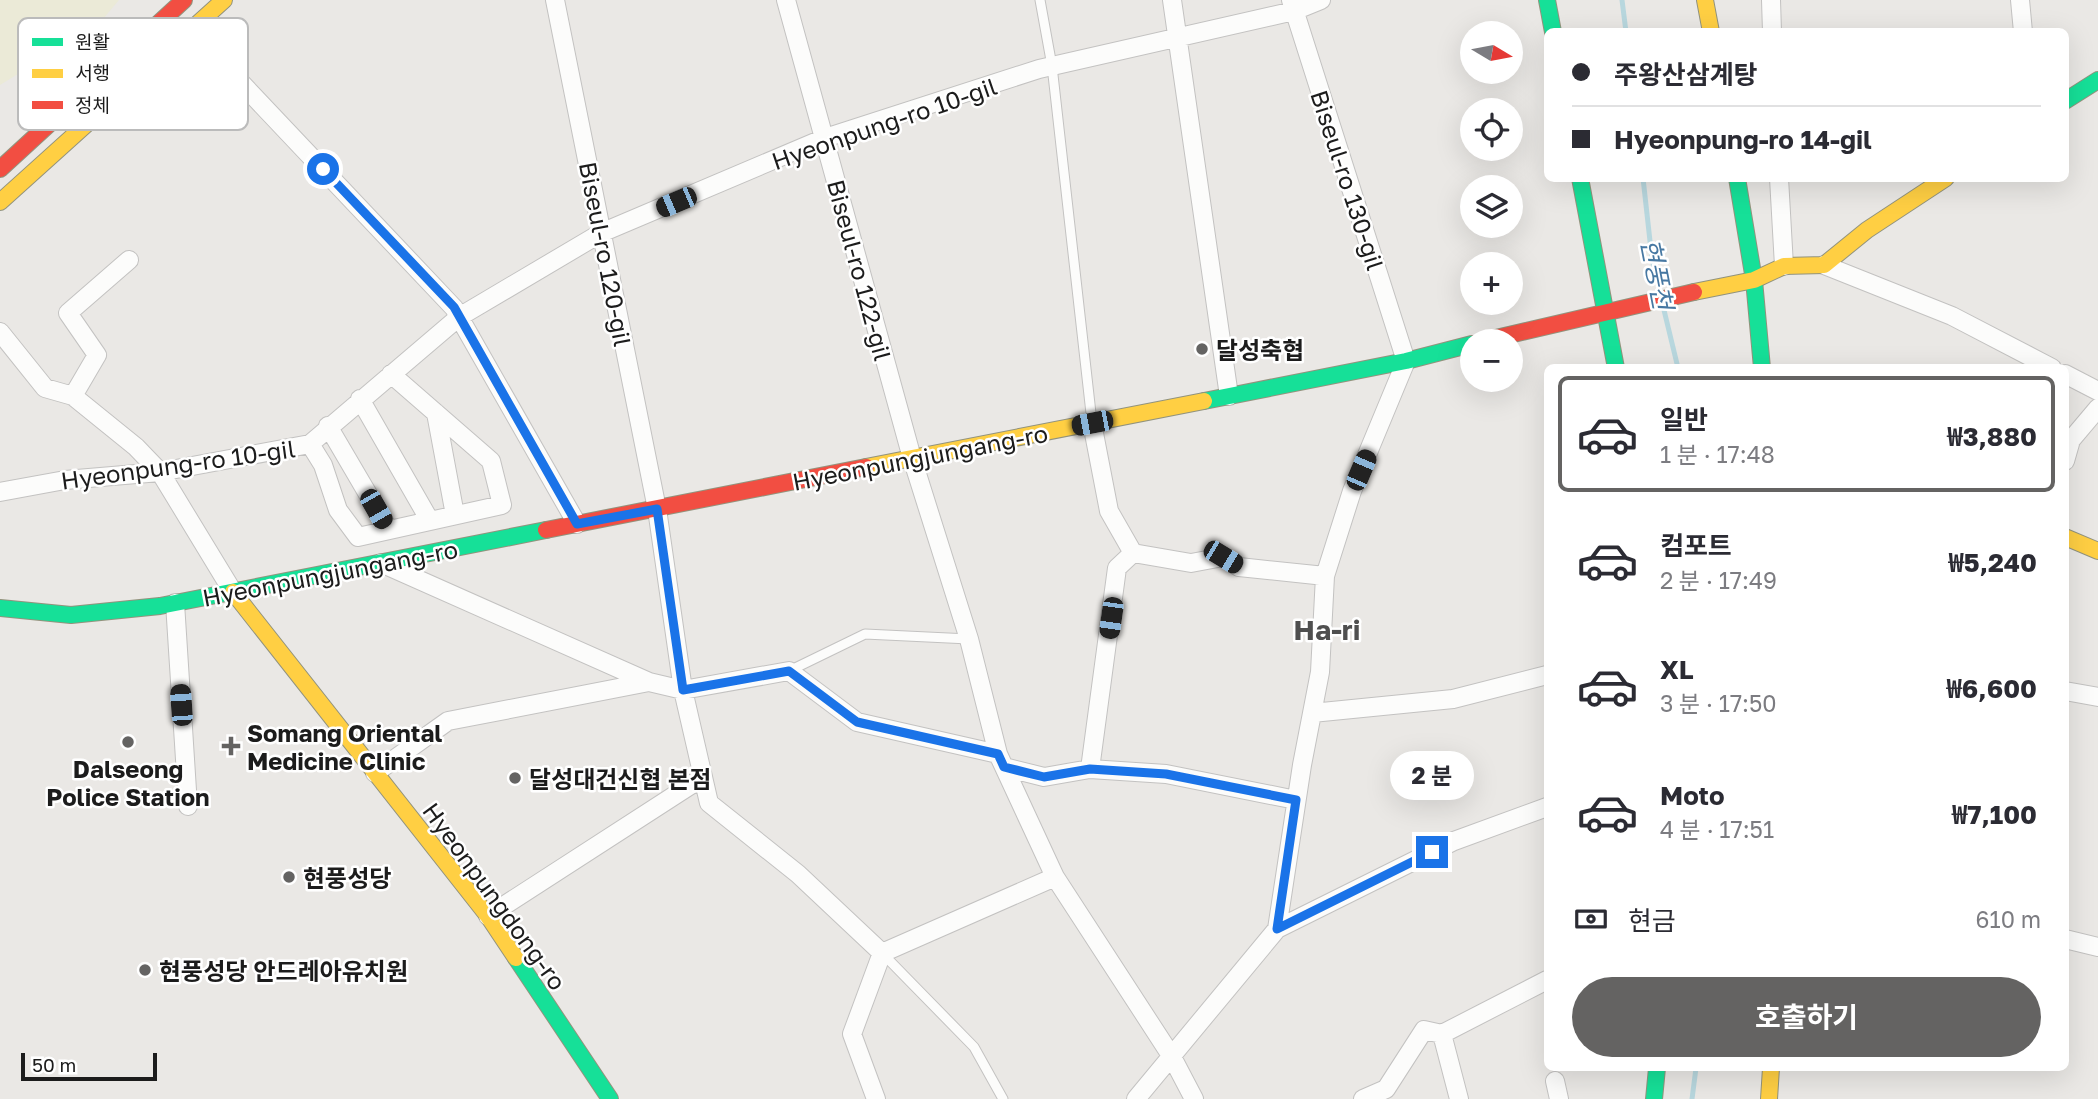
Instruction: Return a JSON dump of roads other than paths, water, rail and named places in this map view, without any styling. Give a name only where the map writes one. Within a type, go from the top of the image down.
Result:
[{"type":"main road","points":[[164,18],[184,0]]},
{"type":"main road","points":[[205,18],[224,0]]},
{"type":"main road","points":[[1547,0],[1552,28]]},
{"type":"main road","points":[[1706,0],[1710,28]]},
{"type":"main road","points":[[2069,98],[2098,80]]},
{"type":"main road","points":[[0,169],[42,130]]},
{"type":"main road","points":[[0,202],[81,130]]},
{"type":"main road","points":[[1581,182],[1615,364]]},
{"type":"main road","points":[[1738,182],[1754,280],[1762,364]]},
{"type":"main road","points":[[1523,331],[1605,310],[1754,280],[1784,267],[1824,265],[1867,230],[1940,182]]},
{"type":"main road","name":"Hyeonpungjungang-ro","points":[[0,608],[71,615],[175,603],[1406,361],[1460,347]]},
{"type":"main road","points":[[2069,539],[2098,551]]},
{"type":"main road","name":"Hyeonpungdong-ro","points":[[233,592],[488,916],[610,1099]]},
{"type":"main road","points":[[1654,1099],[1657,1071]]},
{"type":"main road","points":[[1769,1099],[1771,1071]]},
{"type":"street","name":"Biseul-ro 120-gil","points":[[555,0],[657,509]]},
{"type":"street","name":"Biseul-ro 122-gil","points":[[786,0],[912,458],[969,639],[1001,760],[1055,877],[1172,1057],[1194,1099]]},
{"type":"street","points":[[1171,0],[1229,396]]},
{"type":"street","name":"Hyeonpung-ro 10-gil","points":[[0,492],[65,480],[160,472],[310,444],[459,317],[601,233],[825,138],[1052,66],[1178,38],[1321,0]]},
{"type":"street","points":[[1771,0],[1772,28]]},
{"type":"street","points":[[2020,0],[2020,28]]},
{"type":"street","name":"Biseul-ro 130-gil","points":[[1293,6],[1406,361]]},
{"type":"street","points":[[248,90],[454,307],[577,524]]},
{"type":"street","points":[[1779,182],[1784,267]]},
{"type":"street","points":[[74,396],[97,355],[68,313],[129,260]]},
{"type":"street","points":[[1824,265],[1952,316],[2044,364]]},
{"type":"street","points":[[0,332],[45,388],[74,396],[136,447],[160,472],[233,592]]},
{"type":"street","points":[[1277,929],[1296,800],[1320,672],[1325,576],[1352,491],[1406,361]]},
{"type":"street","points":[[310,444],[323,465],[338,510],[358,537],[502,505],[491,461],[391,374]]},
{"type":"street","points":[[2069,376],[2098,391]]},
{"type":"street","points":[[360,399],[430,521]]},
{"type":"street","points":[[2069,447],[2071,440],[2098,408]]},
{"type":"street","points":[[436,413],[455,515]]},
{"type":"street","points":[[1092,423],[1108,511],[1133,553],[1191,564],[1223,557],[1239,566],[1325,576]]},
{"type":"street","points":[[328,426],[388,530]]},
{"type":"street","points":[[657,509],[683,690],[709,803],[798,874],[881,953]]},
{"type":"street","points":[[1090,769],[1117,568],[1133,553]]},
{"type":"street","points":[[381,563],[649,682],[683,690],[789,671],[857,722],[1001,760],[1044,777],[1090,769],[1166,774],[1296,800]]},
{"type":"street","points":[[175,603],[188,806]]},
{"type":"street","points":[[1312,713],[1453,699],[1544,675]]},
{"type":"street","points":[[375,773],[449,721],[649,682]]},
{"type":"street","points":[[2069,692],[2098,697]]},
{"type":"street","points":[[488,916],[702,777]]},
{"type":"street","points":[[1136,1099],[1277,929],[1454,841],[1544,808]]},
{"type":"street","points":[[876,1099],[852,1034],[881,953],[1055,877]]},
{"type":"street","points":[[2069,940],[2098,947]]},
{"type":"street","points":[[1363,1099],[1387,1088],[1424,1030],[1443,1034],[1544,983]]},
{"type":"street","points":[[1443,1034],[1459,1099]]},
{"type":"street","points":[[1555,1081],[1559,1099]]},
{"type":"lane","points":[[1040,0],[1052,66],[1092,423]]},
{"type":"lane","points":[[789,671],[865,634],[969,639]]},
{"type":"lane","points":[[881,953],[974,1047],[1003,1099]]},
{"type":"waterway","name":"현풍천","points":[[1622,0],[1626,28]]},
{"type":"waterway","name":"현풍천","points":[[1643,182],[1652,259],[1660,293]]},
{"type":"waterway","name":"현풍천","points":[[1663,306],[1677,364]]},
{"type":"waterway","name":"현풍천","points":[[1692,1099],[1696,1071]]},
{"type":"place","name":"달성축협","points":[[1202,349]]},
{"type":"place","name":"Dalseong Police Station","points":[[128,742]]},
{"type":"place","name":"Somang Oriental Medicine Clinic","points":[[231,746]]},
{"type":"place","name":"달성대건신협 본점","points":[[515,778]]},
{"type":"place","name":"현풍성당","points":[[289,877]]},
{"type":"place","name":"현풍성당 안드레아유치원","points":[[145,970]]},
{"type":"district","name":"Ha-ri","points":[[1327,629]]}]
